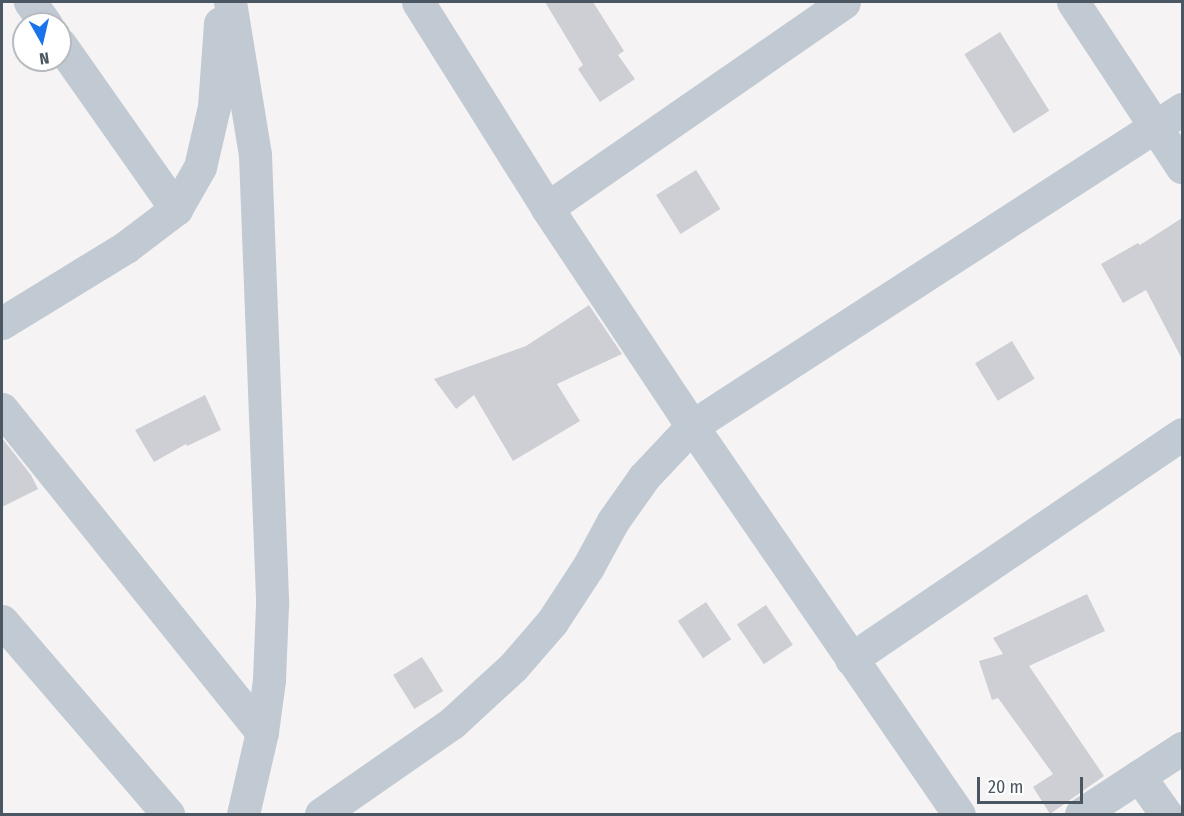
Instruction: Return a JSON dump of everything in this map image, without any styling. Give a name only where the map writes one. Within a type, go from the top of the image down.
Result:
[{"type":"street","points":[[2,323],[126,247],[176,209],[200,167],[214,106],[220,2]]},
{"type":"street","points":[[230,2],[255,155],[272,605],[269,680],[262,732],[243,814]]},
{"type":"street","points":[[418,2],[547,208],[692,426],[959,814]]},
{"type":"street","points":[[547,208],[844,2]]},
{"type":"street","points":[[1072,2],[1182,168]]},
{"type":"street","points":[[72,61],[176,209]]},
{"type":"street","points":[[321,814],[452,723],[513,667],[552,622],[588,567],[613,521],[644,477],[692,426],[1182,109]]},
{"type":"street","points":[[2,409],[262,732]]},
{"type":"street","points":[[851,659],[1182,434]]},
{"type":"street","points":[[2,621],[168,814]]},
{"type":"street","points":[[1081,814],[1182,748]]},
{"type":"street","points":[[1139,776],[1166,814]]},
{"type":"building","points":[[545,2],[593,2],[624,51],[618,55],[635,79],[600,102],[578,69],[583,65]]},
{"type":"building","points":[[1000,32],[1049,111],[1014,133],[964,54]]},
{"type":"building","points":[[696,170],[720,209],[681,234],[656,195]]},
{"type":"building","points":[[1182,218],[1182,359],[1146,290],[1123,303],[1101,264],[1138,243],[1140,245]]},
{"type":"building","points":[[589,305],[622,354],[557,384],[580,421],[513,461],[474,395],[456,409],[434,379],[526,346]]},
{"type":"building","points":[[1012,341],[1035,379],[998,401],[975,363]]},
{"type":"building","points":[[205,395],[221,430],[187,446],[186,444],[154,462],[135,430]]},
{"type":"building","points":[[2,438],[31,475],[38,489],[2,507]]},
{"type":"building","points":[[1087,594],[1105,631],[1029,666],[1104,776],[1050,814],[1033,787],[1053,774],[998,698],[992,700],[979,661],[1003,654],[993,638]]},
{"type":"building","points":[[706,602],[731,639],[703,658],[678,621]]},
{"type":"building","points":[[766,605],[793,645],[764,664],[737,625]]},
{"type":"building","points":[[422,657],[443,691],[414,709],[393,675]]}]
